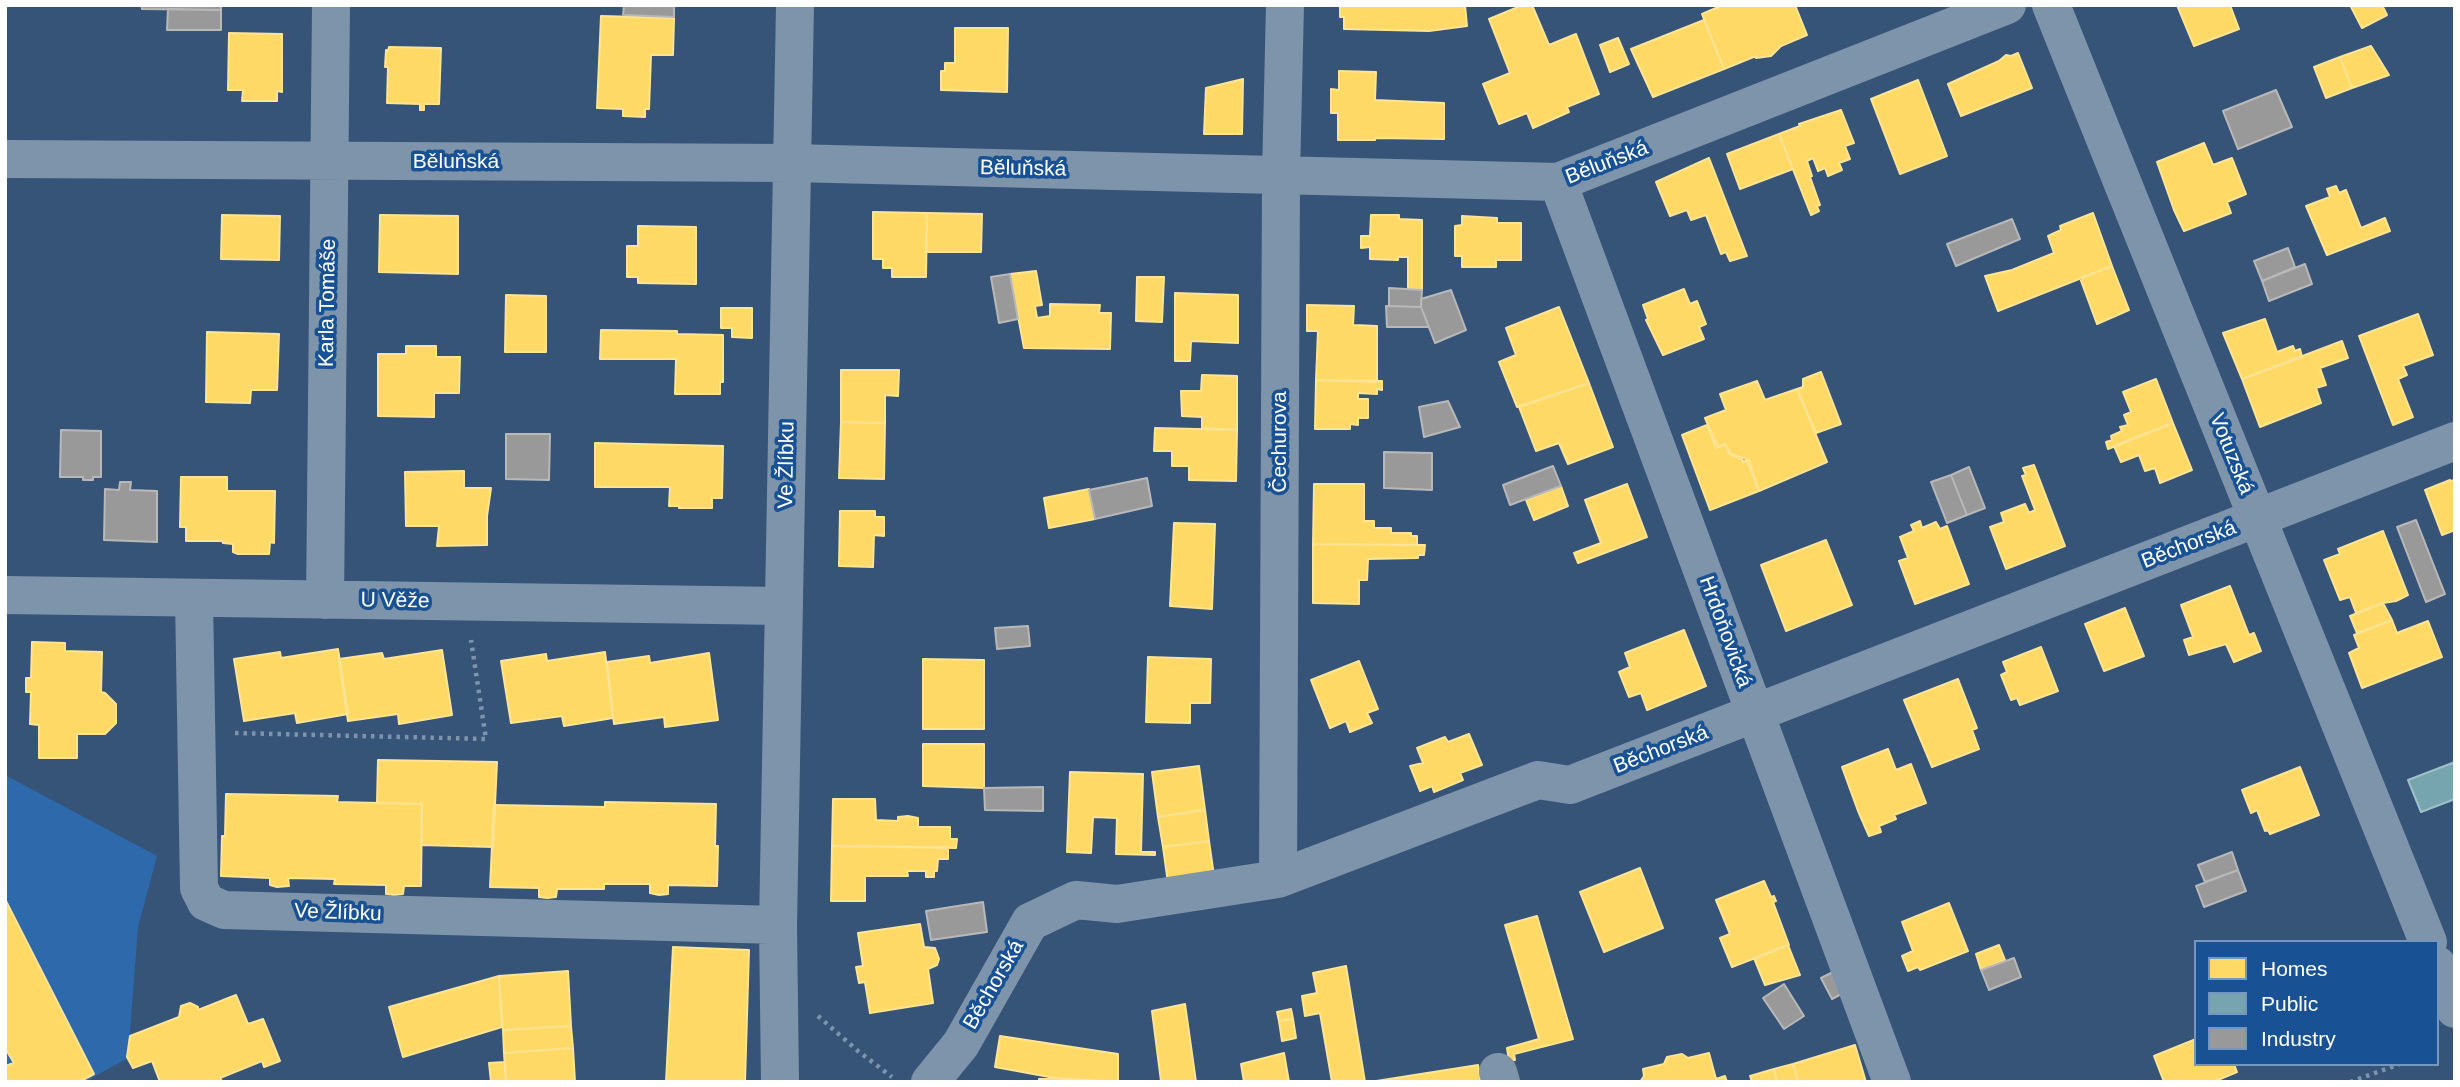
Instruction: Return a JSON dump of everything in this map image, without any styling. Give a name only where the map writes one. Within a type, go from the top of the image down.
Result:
[{"type":"street","name":"Karla Tomáše","points":[[325,600],[331,5]]},
{"type":"street","name":"Ve Žlíbku","points":[[780,1082],[778,925],[795,5]]},
{"type":"street","name":"Čechurova","points":[[1278,879],[1281,176],[1285,5]]},
{"type":"street","name":"Běluňská","points":[[5,159],[792,163],[1558,182],[2007,5]]},
{"type":"street","name":"Votuzská","points":[[2051,5],[2427,940]]},
{"type":"street","name":"Hrdoňovická","points":[[1558,182],[1892,1082]]},
{"type":"street","name":"Běchorská","points":[[930,1082],[961,1044],[1030,922],[1076,900],[1117,904],[1278,879],[1538,779],[1570,785],[2455,441]]},
{"type":"street","name":"U Věže","points":[[5,595],[784,606]]},
{"type":"street","name":"Ve Žlíbku","points":[[194,598],[199,888],[206,902],[224,910],[778,925]]},
{"type":"street","points":[[2439,970],[2455,1009]]},
{"type":"path","points":[[196,732],[486,739],[465,601]]},
{"type":"path","points":[[779,1015],[815,1014],[898,1082]]},
{"type":"path","points":[[2350,1082],[2394,1066]]},
{"type":"shaded area","points":[[5,775],[157,856],[138,927],[128,1058],[84,1082],[5,1082]]},
{"type":"building: Homes","points":[[1340,5],[1465,5],[1467,26],[1429,31],[1344,29]]},
{"type":"building: Homes","points":[[1523,5],[1532,5],[1549,45],[1576,34],[1599,94],[1567,107],[1569,112],[1533,128],[1527,113],[1499,124],[1483,84],[1510,73],[1489,19]]},
{"type":"building: Homes","points":[[1723,5],[1795,5],[1807,35],[1781,46],[1771,56],[1756,56],[1724,69],[1702,14]]},
{"type":"building: Homes","points":[[2177,5],[2230,5],[2239,29],[2194,46]]},
{"type":"building: Homes","points":[[2350,5],[2382,5],[2387,15],[2362,28]]},
{"type":"building: Homes","points":[[601,16],[674,18],[673,55],[651,55],[649,109],[645,109],[645,117],[623,116],[623,109],[597,108]]},
{"type":"building: Homes","points":[[1704,20],[1724,69],[1653,97],[1631,49]]},
{"type":"building: Homes","points":[[955,28],[1008,28],[1007,92],[941,90],[941,71],[945,71],[945,63],[955,63]]},
{"type":"building: Homes","points":[[229,33],[282,34],[282,92],[277,91],[277,101],[242,101],[243,90],[228,90]]},
{"type":"building: Homes","points":[[1618,38],[1629,64],[1610,72],[1600,45]]},
{"type":"building: Homes","points":[[2371,46],[2389,75],[2352,88],[2340,57]]},
{"type":"building: Homes","points":[[389,47],[441,48],[439,104],[424,104],[424,110],[420,110],[420,104],[387,103],[388,67],[385,67],[386,50],[388,51]]},
{"type":"building: Homes","points":[[2018,53],[2032,88],[1961,116],[1948,84],[1999,61],[2006,55]]},
{"type":"building: Homes","points":[[2340,57],[2352,88],[2326,98],[2314,67]]},
{"type":"building: Homes","points":[[1339,71],[1376,72],[1375,100],[1444,103],[1444,139],[1338,140],[1338,113],[1331,113],[1331,89],[1339,90]]},
{"type":"building: Homes","points":[[1243,79],[1242,134],[1204,134],[1206,88]]},
{"type":"building: Homes","points":[[1918,80],[1947,156],[1900,174],[1871,99]]},
{"type":"building: Homes","points":[[1841,110],[1854,143],[1845,146],[1850,159],[1839,163],[1842,170],[1828,176],[1825,168],[1818,171],[1813,158],[1807,161],[1820,205],[1817,206],[1819,211],[1811,215],[1779,134],[1800,126],[1799,124]]},
{"type":"building: Homes","points":[[1779,134],[1793,169],[1740,189],[1727,154]]},
{"type":"building: Homes","points":[[2204,143],[2213,165],[2232,158],[2246,194],[2227,202],[2231,213],[2184,231],[2157,162]]},
{"type":"building: Homes","points":[[1709,158],[1747,256],[1730,261],[1726,252],[1721,254],[1706,215],[1691,220],[1687,210],[1670,216],[1656,182]]},
{"type":"building: Homes","points":[[2336,186],[2339,193],[2346,190],[2361,228],[2385,218],[2390,231],[2327,255],[2306,206],[2330,197],[2327,189]]},
{"type":"building: Homes","points":[[873,212],[927,213],[926,277],[892,277],[892,268],[883,268],[883,259],[873,259]]},
{"type":"building: Homes","points":[[927,213],[982,214],[981,252],[926,252]]},
{"type":"building: Homes","points":[[2093,213],[2112,266],[1998,311],[1985,276],[2012,270],[2054,253],[2048,236],[2061,230],[2060,226]]},
{"type":"building: Homes","points":[[222,215],[280,216],[279,260],[221,259]]},
{"type":"building: Homes","points":[[380,215],[458,216],[458,274],[379,272]]},
{"type":"building: Homes","points":[[1371,215],[1399,215],[1399,219],[1422,220],[1422,290],[1408,289],[1408,257],[1398,257],[1398,260],[1370,259],[1370,247],[1361,248],[1361,236],[1370,236]]},
{"type":"building: Homes","points":[[1462,216],[1497,218],[1497,223],[1521,223],[1521,260],[1496,260],[1496,267],[1462,267],[1462,256],[1455,256],[1455,226],[1462,225]]},
{"type":"building: Homes","points":[[638,226],[696,227],[696,284],[638,283],[638,277],[627,277],[627,246],[638,246]]},
{"type":"building: Homes","points":[[2112,266],[2129,310],[2097,324],[2080,278]]},
{"type":"building: Homes","points":[[1036,271],[1042,305],[1035,306],[1037,318],[1050,316],[1050,304],[1100,305],[1099,313],[1111,313],[1110,349],[1024,348],[1010,274]]},
{"type":"building: Homes","points":[[1137,277],[1164,277],[1162,322],[1136,321]]},
{"type":"building: Homes","points":[[1684,289],[1690,304],[1697,301],[1706,324],[1699,327],[1704,339],[1663,355],[1646,320],[1648,319],[1643,305]]},
{"type":"building: Homes","points":[[1175,293],[1238,295],[1238,343],[1191,341],[1190,361],[1175,361]]},
{"type":"building: Homes","points":[[506,295],[546,296],[546,352],[505,352]]},
{"type":"building: Homes","points":[[1307,305],[1354,306],[1353,325],[1377,326],[1377,382],[1316,380],[1318,331],[1307,331]]},
{"type":"building: Homes","points":[[1559,307],[1589,383],[1517,407],[1499,362],[1516,355],[1506,328]]},
{"type":"building: Homes","points":[[721,308],[752,308],[752,338],[732,337],[732,328],[721,328]]},
{"type":"building: Homes","points":[[2418,314],[2433,355],[2403,366],[2407,375],[2398,379],[2413,417],[2393,425],[2359,336]]},
{"type":"building: Homes","points":[[2265,319],[2277,352],[2293,346],[2295,351],[2300,349],[2302,357],[2242,379],[2223,333]]},
{"type":"building: Homes","points":[[601,330],[677,331],[677,334],[723,335],[723,382],[720,382],[720,394],[675,394],[676,359],[600,359]]},
{"type":"building: Homes","points":[[207,332],[279,334],[277,390],[251,390],[250,403],[206,402]]},
{"type":"building: Homes","points":[[2342,341],[2348,358],[2320,368],[2326,385],[2316,388],[2321,403],[2260,427],[2242,379]]},
{"type":"building: Homes","points":[[406,346],[436,346],[436,357],[460,357],[459,393],[434,393],[434,417],[378,416],[378,354],[406,354]]},
{"type":"building: Homes","points":[[841,370],[899,370],[898,396],[885,395],[885,423],[841,422]]},
{"type":"building: Homes","points":[[1821,372],[1841,424],[1816,433],[1797,389],[1803,387],[1803,379]]},
{"type":"building: Homes","points":[[1202,375],[1237,376],[1237,430],[1202,428],[1202,417],[1182,416],[1181,391],[1201,391]]},
{"type":"building: Homes","points":[[2156,379],[2173,423],[2108,449],[2106,442],[2112,440],[2111,436],[2122,431],[2120,427],[2128,425],[2124,415],[2131,412],[2123,392]]},
{"type":"building: Homes","points":[[1316,380],[1382,381],[1382,390],[1377,389],[1377,394],[1358,393],[1358,399],[1368,399],[1368,418],[1358,418],[1358,425],[1350,424],[1350,429],[1315,429]]},
{"type":"building: Homes","points":[[1757,381],[1765,400],[1797,389],[1827,462],[1759,491],[1749,460],[1731,454],[1725,444],[1718,447],[1705,418],[1726,410],[1720,394]]},
{"type":"building: Homes","points":[[1589,383],[1613,447],[1568,464],[1559,443],[1536,451],[1519,407]]},
{"type":"building: Homes","points":[[841,422],[885,423],[884,479],[839,478]]},
{"type":"building: Homes","points":[[2173,423],[2192,470],[2160,483],[2155,468],[2145,471],[2139,455],[2121,462],[2114,446]]},
{"type":"building: Homes","points":[[1707,425],[1716,448],[1725,444],[1729,454],[1742,459],[1743,462],[1747,460],[1759,491],[1710,510],[1682,435]]},
{"type":"building: Homes","points":[[1155,428],[1237,430],[1236,481],[1189,480],[1189,466],[1172,466],[1172,451],[1154,451]]},
{"type":"building: Homes","points":[[595,443],[723,446],[722,498],[712,498],[712,508],[679,508],[669,506],[670,487],[595,487]]},
{"type":"building: Homes","points":[[2034,465],[2065,546],[2006,569],[1990,527],[2004,522],[2001,513],[2025,504],[2029,513],[2035,510],[2022,476],[2026,475],[2023,468]]},
{"type":"building: Homes","points":[[464,471],[464,488],[491,488],[487,545],[437,546],[439,526],[406,526],[405,472]]},
{"type":"building: Homes","points":[[181,477],[227,477],[227,491],[275,491],[274,543],[270,542],[269,554],[238,554],[233,552],[233,544],[222,541],[186,541],[186,527],[180,527]]},
{"type":"building: Homes","points":[[2455,480],[2455,530],[2442,535],[2425,490]]},
{"type":"building: Homes","points":[[1314,484],[1364,484],[1364,521],[1374,521],[1374,528],[1391,528],[1391,533],[1411,533],[1411,536],[1417,536],[1417,545],[1313,544]]},
{"type":"building: Homes","points":[[1627,484],[1647,537],[1578,563],[1574,553],[1601,543],[1585,500]]},
{"type":"building: Homes","points":[[1561,486],[1568,506],[1534,520],[1526,500]]},
{"type":"building: Homes","points":[[1089,489],[1095,519],[1049,528],[1044,498]]},
{"type":"building: Homes","points":[[840,511],[875,511],[875,517],[884,517],[884,536],[874,535],[873,567],[839,566]]},
{"type":"building: Homes","points":[[1920,521],[1922,528],[1936,522],[1940,529],[1947,526],[1969,584],[1915,604],[1899,561],[1908,558],[1900,537],[1914,531],[1911,525]]},
{"type":"building: Homes","points":[[1174,523],[1215,524],[1212,609],[1170,606]]},
{"type":"building: Homes","points":[[2383,531],[2408,595],[2356,613],[2350,597],[2340,600],[2324,560],[2340,554],[2338,549]]},
{"type":"building: Homes","points":[[1826,540],[1852,605],[1786,631],[1761,565]]},
{"type":"building: Homes","points":[[1313,544],[1425,545],[1424,555],[1418,555],[1418,558],[1368,559],[1367,580],[1359,580],[1359,604],[1313,603]]},
{"type":"building: Homes","points":[[2230,586],[2249,635],[2254,633],[2261,651],[2234,662],[2226,644],[2189,655],[2184,640],[2193,637],[2181,605]]},
{"type":"building: Homes","points":[[2383,603],[2392,620],[2357,633],[2350,616]]},
{"type":"building: Homes","points":[[2125,608],[2144,656],[2104,671],[2085,624]]},
{"type":"building: Homes","points":[[2392,620],[2397,633],[2428,621],[2442,657],[2362,688],[2349,653],[2359,648],[2354,635]]},
{"type":"building: Homes","points":[[1684,630],[1706,686],[1647,710],[1641,693],[1629,697],[1619,672],[1630,667],[1625,653]]},
{"type":"building: Homes","points":[[32,642],[65,643],[65,651],[102,652],[101,692],[116,704],[116,723],[105,734],[77,734],[77,758],[39,758],[39,725],[30,724],[31,692],[26,692],[26,678],[31,678]]},
{"type":"building: Homes","points":[[2041,647],[2058,691],[2020,705],[2017,698],[2011,700],[2001,675],[2007,672],[2003,662]]},
{"type":"building: Homes","points":[[338,649],[348,714],[297,723],[295,713],[244,721],[234,659],[280,652],[281,658]]},
{"type":"building: Homes","points":[[442,650],[452,715],[399,724],[398,714],[348,721],[339,659],[382,653],[384,659]]},
{"type":"building: Homes","points":[[605,652],[613,718],[564,726],[562,716],[511,723],[501,661],[546,654],[547,661]]},
{"type":"building: Homes","points":[[709,653],[718,720],[665,727],[664,717],[614,724],[607,662],[649,656],[650,663]]},
{"type":"building: Homes","points":[[1148,657],[1211,659],[1210,703],[1190,703],[1190,723],[1146,722]]},
{"type":"building: Homes","points":[[923,659],[984,660],[984,729],[923,729]]},
{"type":"building: Homes","points":[[1359,661],[1378,709],[1367,713],[1372,723],[1350,732],[1346,721],[1330,728],[1311,680]]},
{"type":"building: Homes","points":[[1958,679],[1977,728],[1972,730],[1979,749],[1932,767],[1904,700]]},
{"type":"building: Homes","points":[[1469,734],[1482,765],[1460,773],[1463,780],[1434,792],[1432,786],[1420,791],[1410,766],[1423,763],[1417,748],[1445,737],[1448,742]]},
{"type":"building: Homes","points":[[923,744],[984,744],[984,788],[923,786]]},
{"type":"building: Homes","points":[[1888,749],[1896,770],[1911,764],[1926,803],[1894,815],[1896,819],[1879,826],[1881,832],[1869,836],[1842,767]]},
{"type":"building: Homes","points":[[378,760],[497,762],[493,847],[421,845],[422,804],[377,803]]},
{"type":"building: Homes","points":[[1199,766],[1205,810],[1158,817],[1152,772]]},
{"type":"building: Homes","points":[[2300,767],[2319,815],[2270,834],[2268,830],[2265,831],[2257,810],[2251,813],[2242,790]]},
{"type":"building: Homes","points":[[1070,772],[1143,774],[1141,852],[1155,852],[1155,855],[1116,854],[1117,818],[1093,817],[1091,853],[1067,852]]},
{"type":"building: Homes","points":[[226,794],[338,796],[337,802],[422,804],[421,886],[404,886],[403,894],[394,895],[386,894],[386,885],[334,884],[335,879],[288,878],[289,886],[277,887],[270,885],[270,878],[221,876]]},
{"type":"building: Homes","points":[[833,799],[875,799],[876,820],[898,821],[898,817],[908,816],[918,818],[918,827],[950,827],[950,839],[957,839],[956,848],[832,846]]},
{"type":"building: Homes","points":[[605,802],[716,804],[717,886],[668,885],[668,894],[659,895],[650,893],[650,884],[604,884],[604,889],[557,889],[556,897],[547,898],[539,897],[539,888],[490,887],[494,805],[605,807]]},
{"type":"building: Homes","points":[[1205,810],[1209,841],[1163,847],[1158,817]]},
{"type":"building: Homes","points":[[1209,841],[1214,876],[1168,883],[1163,847]]},
{"type":"building: Homes","points":[[832,846],[948,847],[948,859],[938,859],[934,877],[926,877],[926,871],[907,871],[908,876],[865,876],[865,901],[831,901]]},
{"type":"building: Homes","points":[[1640,868],[1663,928],[1604,952],[1580,892]]},
{"type":"building: Homes","points":[[1764,881],[1771,897],[1774,896],[1776,901],[1773,902],[1789,945],[1732,967],[1720,938],[1730,934],[1716,900]]},
{"type":"building: Homes","points":[[5,899],[94,1074],[79,1082],[5,1082],[5,1066],[14,1063],[5,1048]]},
{"type":"building: Homes","points":[[1949,903],[1968,951],[1920,970],[1918,967],[1908,971],[1902,956],[1913,951],[1902,922]]},
{"type":"building: Homes","points":[[1537,916],[1573,1039],[1514,1054],[1515,1060],[1509,1061],[1507,1048],[1539,1039],[1505,925]]},
{"type":"building: Homes","points":[[920,924],[924,947],[935,948],[939,959],[937,965],[928,969],[933,1003],[870,1013],[865,982],[859,983],[856,967],[863,966],[858,933]]},
{"type":"building: Homes","points":[[1788,945],[1800,975],[1765,985],[1754,958]]},
{"type":"building: Homes","points":[[1999,945],[2005,960],[1981,970],[1976,954]]},
{"type":"building: Homes","points":[[673,947],[749,950],[745,1082],[666,1082]]},
{"type":"building: Homes","points":[[1346,966],[1365,1082],[1332,1082],[1320,1013],[1305,1016],[1302,996],[1317,993],[1313,973]]},
{"type":"building: Homes","points":[[568,971],[571,1026],[503,1030],[499,976]]},
{"type":"building: Homes","points":[[499,976],[502,1027],[403,1057],[389,1007]]},
{"type":"building: Homes","points":[[236,995],[248,1024],[263,1019],[280,1061],[264,1067],[262,1061],[220,1078],[220,1082],[160,1082],[152,1061],[133,1068],[127,1057],[130,1036],[179,1017],[181,1006],[190,1003],[198,1007],[198,1010]]},
{"type":"building: Homes","points":[[1185,1004],[1196,1082],[1146,1082],[1161,1081],[1152,1011]]},
{"type":"building: Homes","points":[[1291,1009],[1293,1019],[1279,1021],[1277,1012]]},
{"type":"building: Homes","points":[[1293,1019],[1296,1038],[1282,1041],[1279,1021]]},
{"type":"building: Homes","points":[[571,1026],[573,1048],[504,1053],[503,1030]]},
{"type":"building: Homes","points":[[1000,1036],[1118,1054],[1118,1082],[1055,1078],[995,1067]]},
{"type":"building: Homes","points":[[2194,1040],[2194,1066],[2235,1066],[2237,1072],[2213,1082],[2164,1082],[2154,1056]]},
{"type":"building: Homes","points":[[1855,1045],[1866,1082],[1798,1082],[1793,1064]]},
{"type":"building: Homes","points":[[573,1048],[575,1082],[506,1082],[504,1053]]},
{"type":"building: Homes","points":[[1284,1053],[1289,1082],[1244,1082],[1241,1064]]},
{"type":"building: Homes","points":[[1709,1053],[1716,1079],[1725,1076],[1727,1082],[1640,1082],[1644,1076],[1643,1069],[1664,1064],[1667,1057],[1682,1054],[1688,1058]]},
{"type":"building: Homes","points":[[505,1062],[506,1082],[491,1082],[489,1063]]},
{"type":"building: Homes","points":[[1793,1064],[1798,1082],[1777,1082],[1774,1069]]},
{"type":"building: Homes","points":[[1478,1065],[1481,1082],[1370,1082]]},
{"type":"building: Homes","points":[[1774,1069],[1777,1082],[1752,1082],[1750,1076]]},
{"type":"building: Homes","points":[[1039,1079],[1093,1082],[1039,1082]]},
{"type":"building: Public","points":[[2455,762],[2455,799],[2421,812],[2408,780]]},
{"type":"building: Industry","points":[[142,5],[221,5],[221,10],[142,9]]},
{"type":"building: Industry","points":[[624,5],[674,5],[674,17],[623,15]]},
{"type":"building: Industry","points":[[168,9],[221,10],[221,30],[167,30]]},
{"type":"building: Industry","points":[[2276,90],[2292,127],[2238,149],[2223,111]]},
{"type":"building: Industry","points":[[2012,219],[2020,239],[1956,266],[1947,244]]},
{"type":"building: Industry","points":[[2288,248],[2295,267],[2262,281],[2254,261]]},
{"type":"building: Industry","points":[[2305,264],[2312,284],[2269,301],[2262,281]]},
{"type":"building: Industry","points":[[1010,274],[1018,319],[999,323],[991,277]]},
{"type":"building: Industry","points":[[1389,288],[1422,290],[1421,307],[1389,306]]},
{"type":"building: Industry","points":[[1451,290],[1466,330],[1435,343],[1421,307],[1421,299]]},
{"type":"building: Industry","points":[[1386,306],[1421,307],[1429,327],[1387,327]]},
{"type":"building: Industry","points":[[1448,401],[1460,427],[1424,437],[1419,407]]},
{"type":"building: Industry","points":[[61,430],[101,431],[101,477],[83,480],[83,477],[60,477]]},
{"type":"building: Industry","points":[[506,434],[550,434],[549,480],[506,479]]},
{"type":"building: Industry","points":[[1384,452],[1432,453],[1432,490],[1384,488]]},
{"type":"building: Industry","points":[[1553,466],[1561,486],[1510,505],[1503,485]]},
{"type":"building: Industry","points":[[1969,467],[1985,508],[1967,515],[1951,475]]},
{"type":"building: Industry","points":[[1951,475],[1967,515],[1947,523],[1931,482]]},
{"type":"building: Industry","points":[[1147,478],[1152,506],[1095,519],[1089,490]]},
{"type":"building: Industry","points":[[120,482],[131,482],[130,490],[157,491],[157,542],[104,540],[105,489],[119,490]]},
{"type":"building: Industry","points":[[2416,520],[2445,594],[2426,602],[2397,527]]},
{"type":"building: Industry","points":[[1028,626],[1030,646],[997,649],[995,628]]},
{"type":"building: Industry","points":[[1043,787],[1043,811],[985,810],[984,788]]},
{"type":"building: Industry","points":[[2232,852],[2238,870],[2205,882],[2198,865]]},
{"type":"building: Industry","points":[[2238,870],[2246,891],[2204,907],[2196,886]]},
{"type":"building: Industry","points":[[983,902],[987,932],[931,940],[926,911]]},
{"type":"building: Industry","points":[[2014,958],[2021,977],[1989,990],[1981,970]]},
{"type":"building: Industry","points":[[1837,970],[1847,991],[1832,999],[1821,978]]},
{"type":"building: Industry","points":[[1784,984],[1804,1016],[1784,1029],[1763,998]]}]
